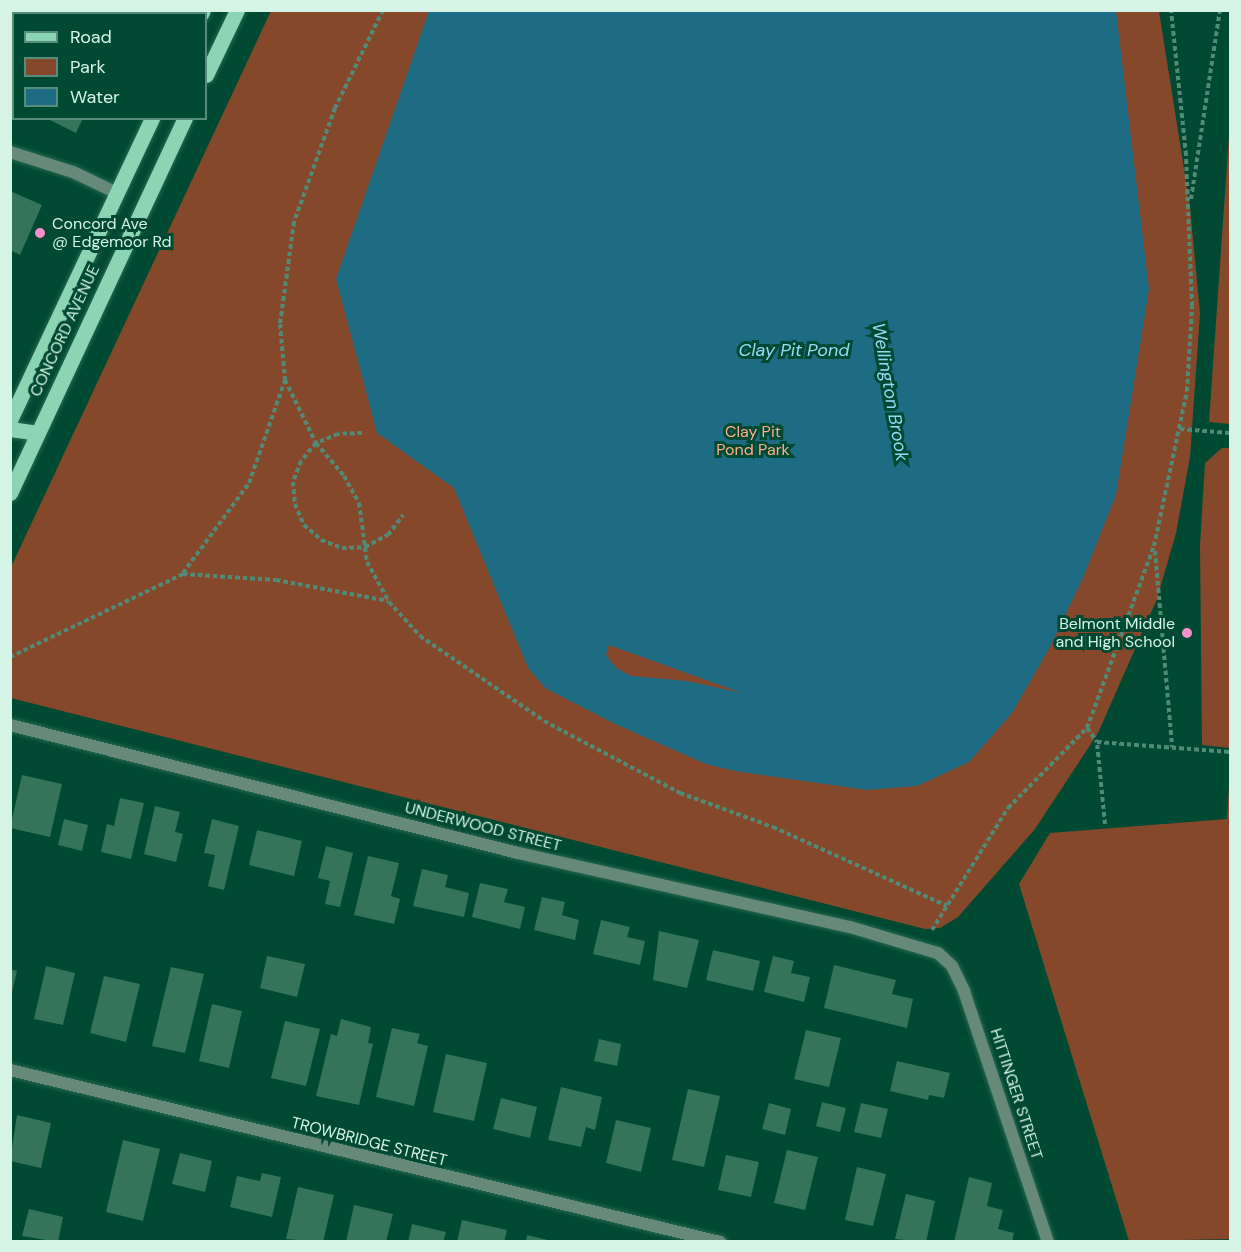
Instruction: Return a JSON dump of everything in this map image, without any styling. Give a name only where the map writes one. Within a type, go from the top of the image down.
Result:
[{"type":"main road","points":[[207,73],[237,10]]},
{"type":"main road","name":"CONCORD AVENUE","points":[[10,420],[151,120]]},
{"type":"main road","name":"CONCORD AVENUE","points":[[10,493],[184,120]]},
{"type":"main road","points":[[117,194],[142,206]]},
{"type":"main road","points":[[10,429],[38,433]]},
{"type":"street","points":[[10,152],[73,172],[117,194]]},
{"type":"street","name":"UNDERWOOD STREET","points":[[10,725],[518,854],[850,927],[927,949],[947,959]]},
{"type":"street","name":"HITTINGER STREET","points":[[947,959],[964,991],[1048,1242]]},
{"type":"street","name":"TROWBRIDGE STREET","points":[[10,1070],[720,1242]]},
{"type":"path","points":[[383,10],[335,108],[294,222],[280,324],[285,380],[316,444],[344,476],[359,503],[367,562],[389,602],[420,636],[544,721],[680,793],[773,827],[947,906]]},
{"type":"path","points":[[926,928],[935,930],[947,906],[1008,808],[1087,728],[1154,546],[1187,391],[1192,306],[1190,208],[1171,10]]},
{"type":"path","points":[[1190,208],[1220,10]]},
{"type":"path","points":[[10,657],[183,574],[249,483],[285,380]]},
{"type":"path","points":[[1180,429],[1230,433]]},
{"type":"path","points":[[362,433],[338,434],[316,444],[301,460],[293,482],[295,504],[304,525],[321,540],[342,548],[365,546],[388,535],[403,515]]},
{"type":"path","points":[[1154,546],[1172,747]]},
{"type":"path","points":[[183,574],[276,580],[389,602]]},
{"type":"path","points":[[1087,728],[1097,742],[1105,824]]},
{"type":"path","points":[[1097,742],[1230,752]]},
{"type":"green space","name":"Clay Pit Pond Park","points":[[271,11],[1159,11],[1190,207],[1200,313],[1190,457],[1176,533],[1157,599],[1098,733],[1035,829],[958,917],[940,928],[925,929],[11,698],[11,567]]},
{"type":"green space","points":[[1230,122],[1230,424],[1209,422]]},
{"type":"green space","points":[[1222,448],[1230,448],[1230,748],[1202,745],[1200,545],[1205,463]]},
{"type":"green space","points":[[1230,770],[1230,1239],[1129,1241],[1019,884],[1050,833],[1227,819]]},
{"type":"water","name":"Clay Pit Pond","points":[[429,11],[1116,11],[1149,289],[1116,495],[1083,578],[1050,647],[1012,713],[969,762],[917,786],[867,790],[735,771],[706,764],[615,724],[545,688],[528,668],[454,488],[377,433],[336,279]],"holes":[[[609,645],[742,693],[687,681],[631,676],[616,668],[606,655]]]},
{"type":"building","points":[[31,10],[55,10],[55,12]]},
{"type":"building","points":[[50,120],[82,120],[76,133]]},
{"type":"building","points":[[10,191],[42,205],[20,255],[10,250]]},
{"type":"building","points":[[22,775],[62,784],[50,837],[10,828]]},
{"type":"building","points":[[120,798],[144,803],[131,859],[101,852],[107,824],[114,826]]},
{"type":"building","points":[[155,806],[180,812],[175,832],[183,834],[176,862],[144,854]]},
{"type":"building","points":[[64,819],[88,825],[82,851],[58,845]]},
{"type":"building","points":[[212,819],[239,826],[224,890],[208,886],[215,855],[204,853]]},
{"type":"building","points":[[257,830],[302,841],[294,876],[249,865]]},
{"type":"building","points":[[326,846],[353,853],[340,907],[325,904],[330,881],[318,878]]},
{"type":"building","points":[[368,856],[399,863],[391,896],[400,899],[394,924],[354,915]]},
{"type":"building","points":[[422,869],[448,875],[445,887],[469,893],[464,917],[413,906]]},
{"type":"building","points":[[480,883],[508,889],[504,902],[525,907],[520,929],[472,917]]},
{"type":"building","points":[[542,897],[565,902],[562,915],[579,920],[575,940],[534,930]]},
{"type":"building","points":[[601,920],[630,927],[627,937],[645,941],[640,965],[593,954]]},
{"type":"building","points":[[659,931],[699,940],[687,988],[653,980]]},
{"type":"building","points":[[713,950],[760,961],[753,991],[706,980]]},
{"type":"building","points":[[267,956],[305,964],[297,997],[260,988]]},
{"type":"building","points":[[773,956],[794,961],[791,973],[810,977],[804,1002],[764,992]]},
{"type":"building","points":[[834,965],[896,980],[892,994],[913,999],[907,1028],[824,1008]]},
{"type":"building","points":[[46,966],[75,973],[63,1025],[34,1019]]},
{"type":"building","points":[[171,967],[204,974],[185,1053],[152,1046]]},
{"type":"building","points":[[10,969],[17,971],[11,996],[10,996]]},
{"type":"building","points":[[104,976],[140,984],[126,1042],[90,1033]]},
{"type":"building","points":[[212,1004],[242,1011],[229,1068],[199,1061]]},
{"type":"building","points":[[341,1019],[371,1027],[368,1043],[373,1044],[359,1105],[316,1096],[331,1034],[337,1036]]},
{"type":"building","points":[[285,1021],[320,1029],[306,1086],[271,1078]]},
{"type":"building","points":[[392,1028],[420,1034],[417,1043],[428,1046],[414,1106],[376,1097]]},
{"type":"building","points":[[806,1030],[841,1038],[829,1087],[794,1079]]},
{"type":"building","points":[[599,1039],[621,1044],[617,1066],[594,1061]]},
{"type":"building","points":[[446,1054],[487,1063],[474,1121],[433,1112]]},
{"type":"building","points":[[897,1061],[950,1073],[944,1098],[929,1095],[928,1100],[890,1091]]},
{"type":"building","points":[[561,1087],[602,1097],[595,1130],[586,1127],[581,1147],[548,1140]]},
{"type":"building","points":[[688,1089],[720,1096],[704,1167],[672,1160]]},
{"type":"building","points":[[501,1098],[537,1107],[530,1138],[493,1129]]},
{"type":"building","points":[[822,1102],[846,1108],[840,1132],[816,1126]]},
{"type":"building","points":[[769,1103],[791,1109],[785,1135],[762,1129]]},
{"type":"building","points":[[861,1103],[888,1109],[881,1138],[854,1132]]},
{"type":"building","points":[[17,1115],[51,1123],[41,1168],[10,1161]]},
{"type":"building","points":[[616,1120],[651,1128],[641,1172],[606,1163]]},
{"type":"building","points":[[123,1140],[160,1149],[143,1221],[106,1212]]},
{"type":"building","points":[[787,1150],[818,1157],[805,1210],[774,1203]]},
{"type":"building","points":[[180,1153],[212,1161],[205,1192],[172,1184]]},
{"type":"building","points":[[726,1155],[759,1162],[751,1197],[718,1190]]},
{"type":"building","points":[[857,1167],[886,1174],[873,1226],[845,1220]]},
{"type":"building","points":[[262,1173],[281,1177],[272,1217],[230,1207],[237,1176],[260,1181]]},
{"type":"building","points":[[969,1177],[992,1183],[987,1206],[1003,1210],[998,1229],[1014,1233],[1012,1242],[954,1242]]},
{"type":"building","points":[[298,1187],[334,1195],[323,1242],[286,1239]]},
{"type":"building","points":[[906,1194],[935,1201],[926,1242],[895,1239]]},
{"type":"building","points":[[354,1205],[393,1214],[386,1242],[346,1242]]},
{"type":"building","points":[[29,1209],[63,1217],[58,1242],[22,1236]]},
{"type":"building","points":[[462,1220],[507,1230],[504,1242],[457,1242]]},
{"type":"building","points":[[412,1224],[446,1232],[443,1242],[408,1242]]},
{"type":"building","points":[[527,1235],[552,1241],[552,1242],[526,1242]]},
{"type":"place","name":"Concord Ave @ Edgemoor Rd","points":[[40,233]]},
{"type":"place","name":"Belmont Middle and High School","points":[[1187,633]]},
{"type":"water label","name":"Wellington Brook","points":[[890,392]]}]
